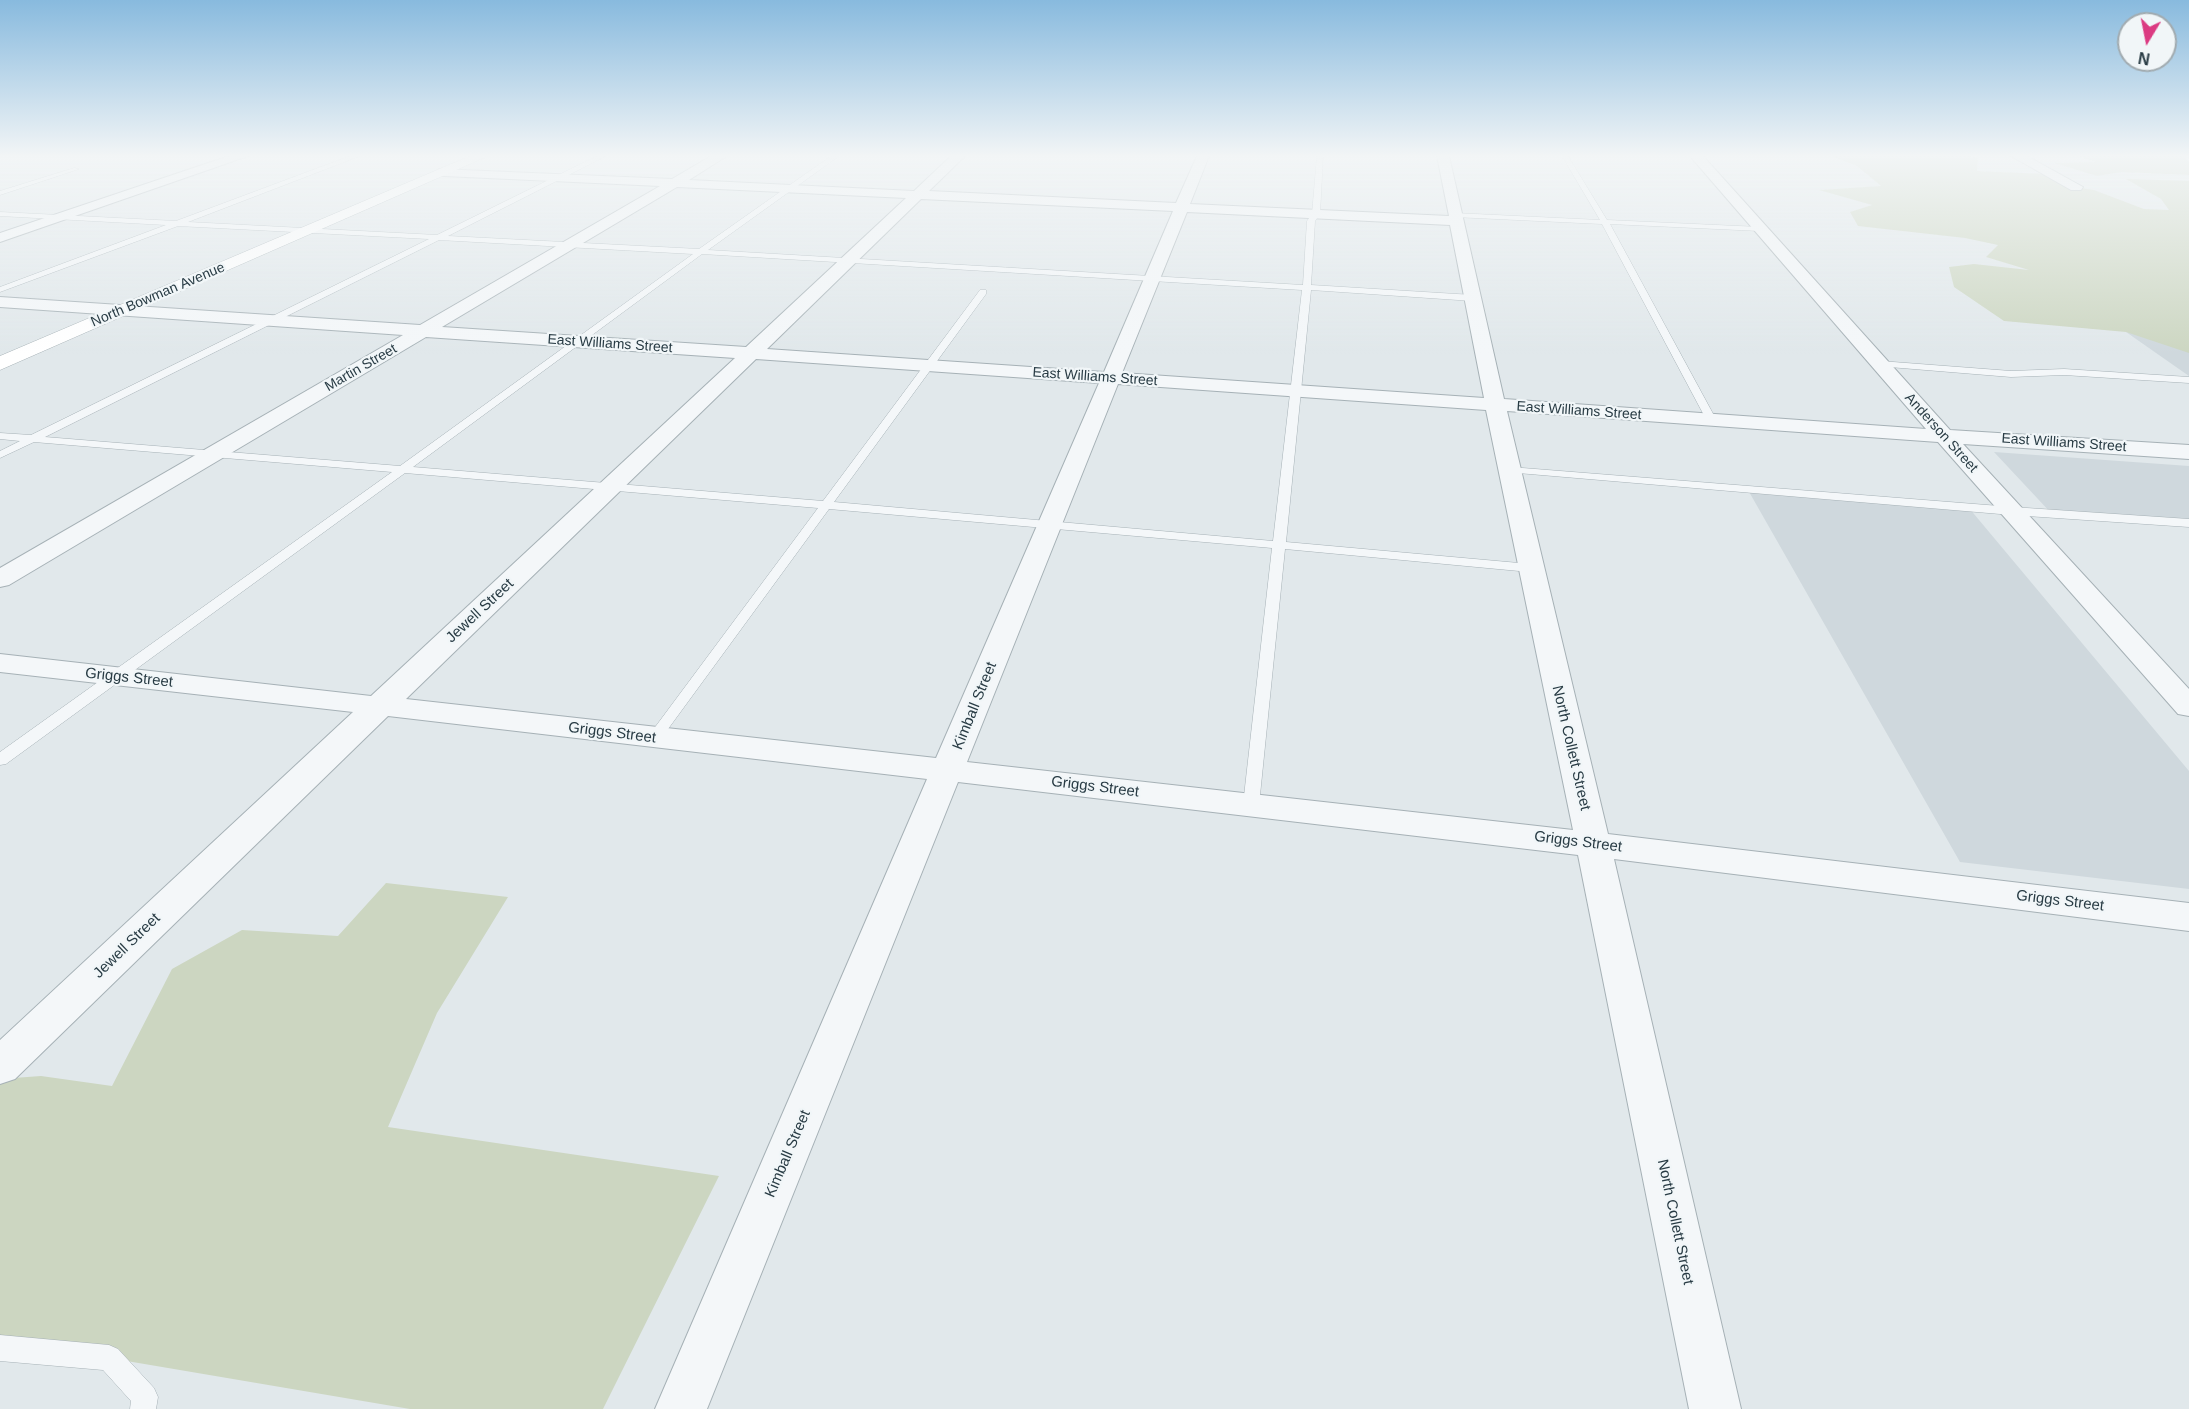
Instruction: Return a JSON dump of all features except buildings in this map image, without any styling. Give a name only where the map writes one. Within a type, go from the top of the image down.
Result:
[{"type":"street","points":[[0,238],[48,222]]},
{"type":"street","name":"North Bowman Avenue","points":[[0,364],[328,222]]},
{"type":"street","name":"Martin Street","points":[[0,579],[611,222]]},
{"type":"street","name":"Jewell Street","points":[[0,1066],[891,222]]},
{"type":"street","name":"Kimball Street","points":[[681,1409],[1175,222]]},
{"type":"street","name":"North Collett Street","points":[[1456,222],[1715,1409]]},
{"type":"street","name":"Anderson Street","points":[[1754,222],[2189,707]]},
{"type":"street","name":"East Williams Street","points":[[0,302],[2189,452]]},
{"type":"street","name":"Griggs Street","points":[[0,663],[1593,844],[2189,917]]},
{"type":"lane","points":[[139,222],[851,262],[1037,270],[1473,298]]},
{"type":"lane","points":[[0,290],[181,222]]},
{"type":"lane","points":[[0,455],[471,222]]},
{"type":"lane","points":[[0,760],[744,222]]},
{"type":"lane","points":[[1251,805],[1307,286],[1311,222]]},
{"type":"lane","points":[[1596,222],[1760,229]]},
{"type":"lane","points":[[1605,222],[1712,421]]},
{"type":"lane","points":[[655,738],[982,292]]},
{"type":"lane","points":[[1880,364],[2011,374],[2064,372],[2189,380]]},
{"type":"lane","points":[[0,436],[609,489],[1049,524],[1530,568]]},
{"type":"lane","points":[[1510,470],[2012,511],[2189,523]]},
{"type":"lane","points":[[0,1348],[109,1358],[145,1397],[142,1409]]},
{"type":"shaded area","points":[[2126,332],[2189,341],[2189,376]]},
{"type":"shaded area","points":[[1994,452],[2189,466],[2189,523],[2052,514]]},
{"type":"shaded area","points":[[1748,490],[1969,508],[2189,771],[2189,889],[1960,862]]},
{"type":"green space","points":[[1856,222],[2189,222],[2189,353],[2126,332],[2004,321],[1954,287],[1949,267],[1974,264],[2029,270],[1986,257],[1998,245],[1965,238],[1858,226]]},
{"type":"green space","points":[[386,883],[508,897],[437,1013],[388,1127],[719,1176],[603,1409],[410,1409],[109,1358],[0,1348],[0,1079],[41,1076],[112,1086],[172,969],[242,930],[338,936]]}]
